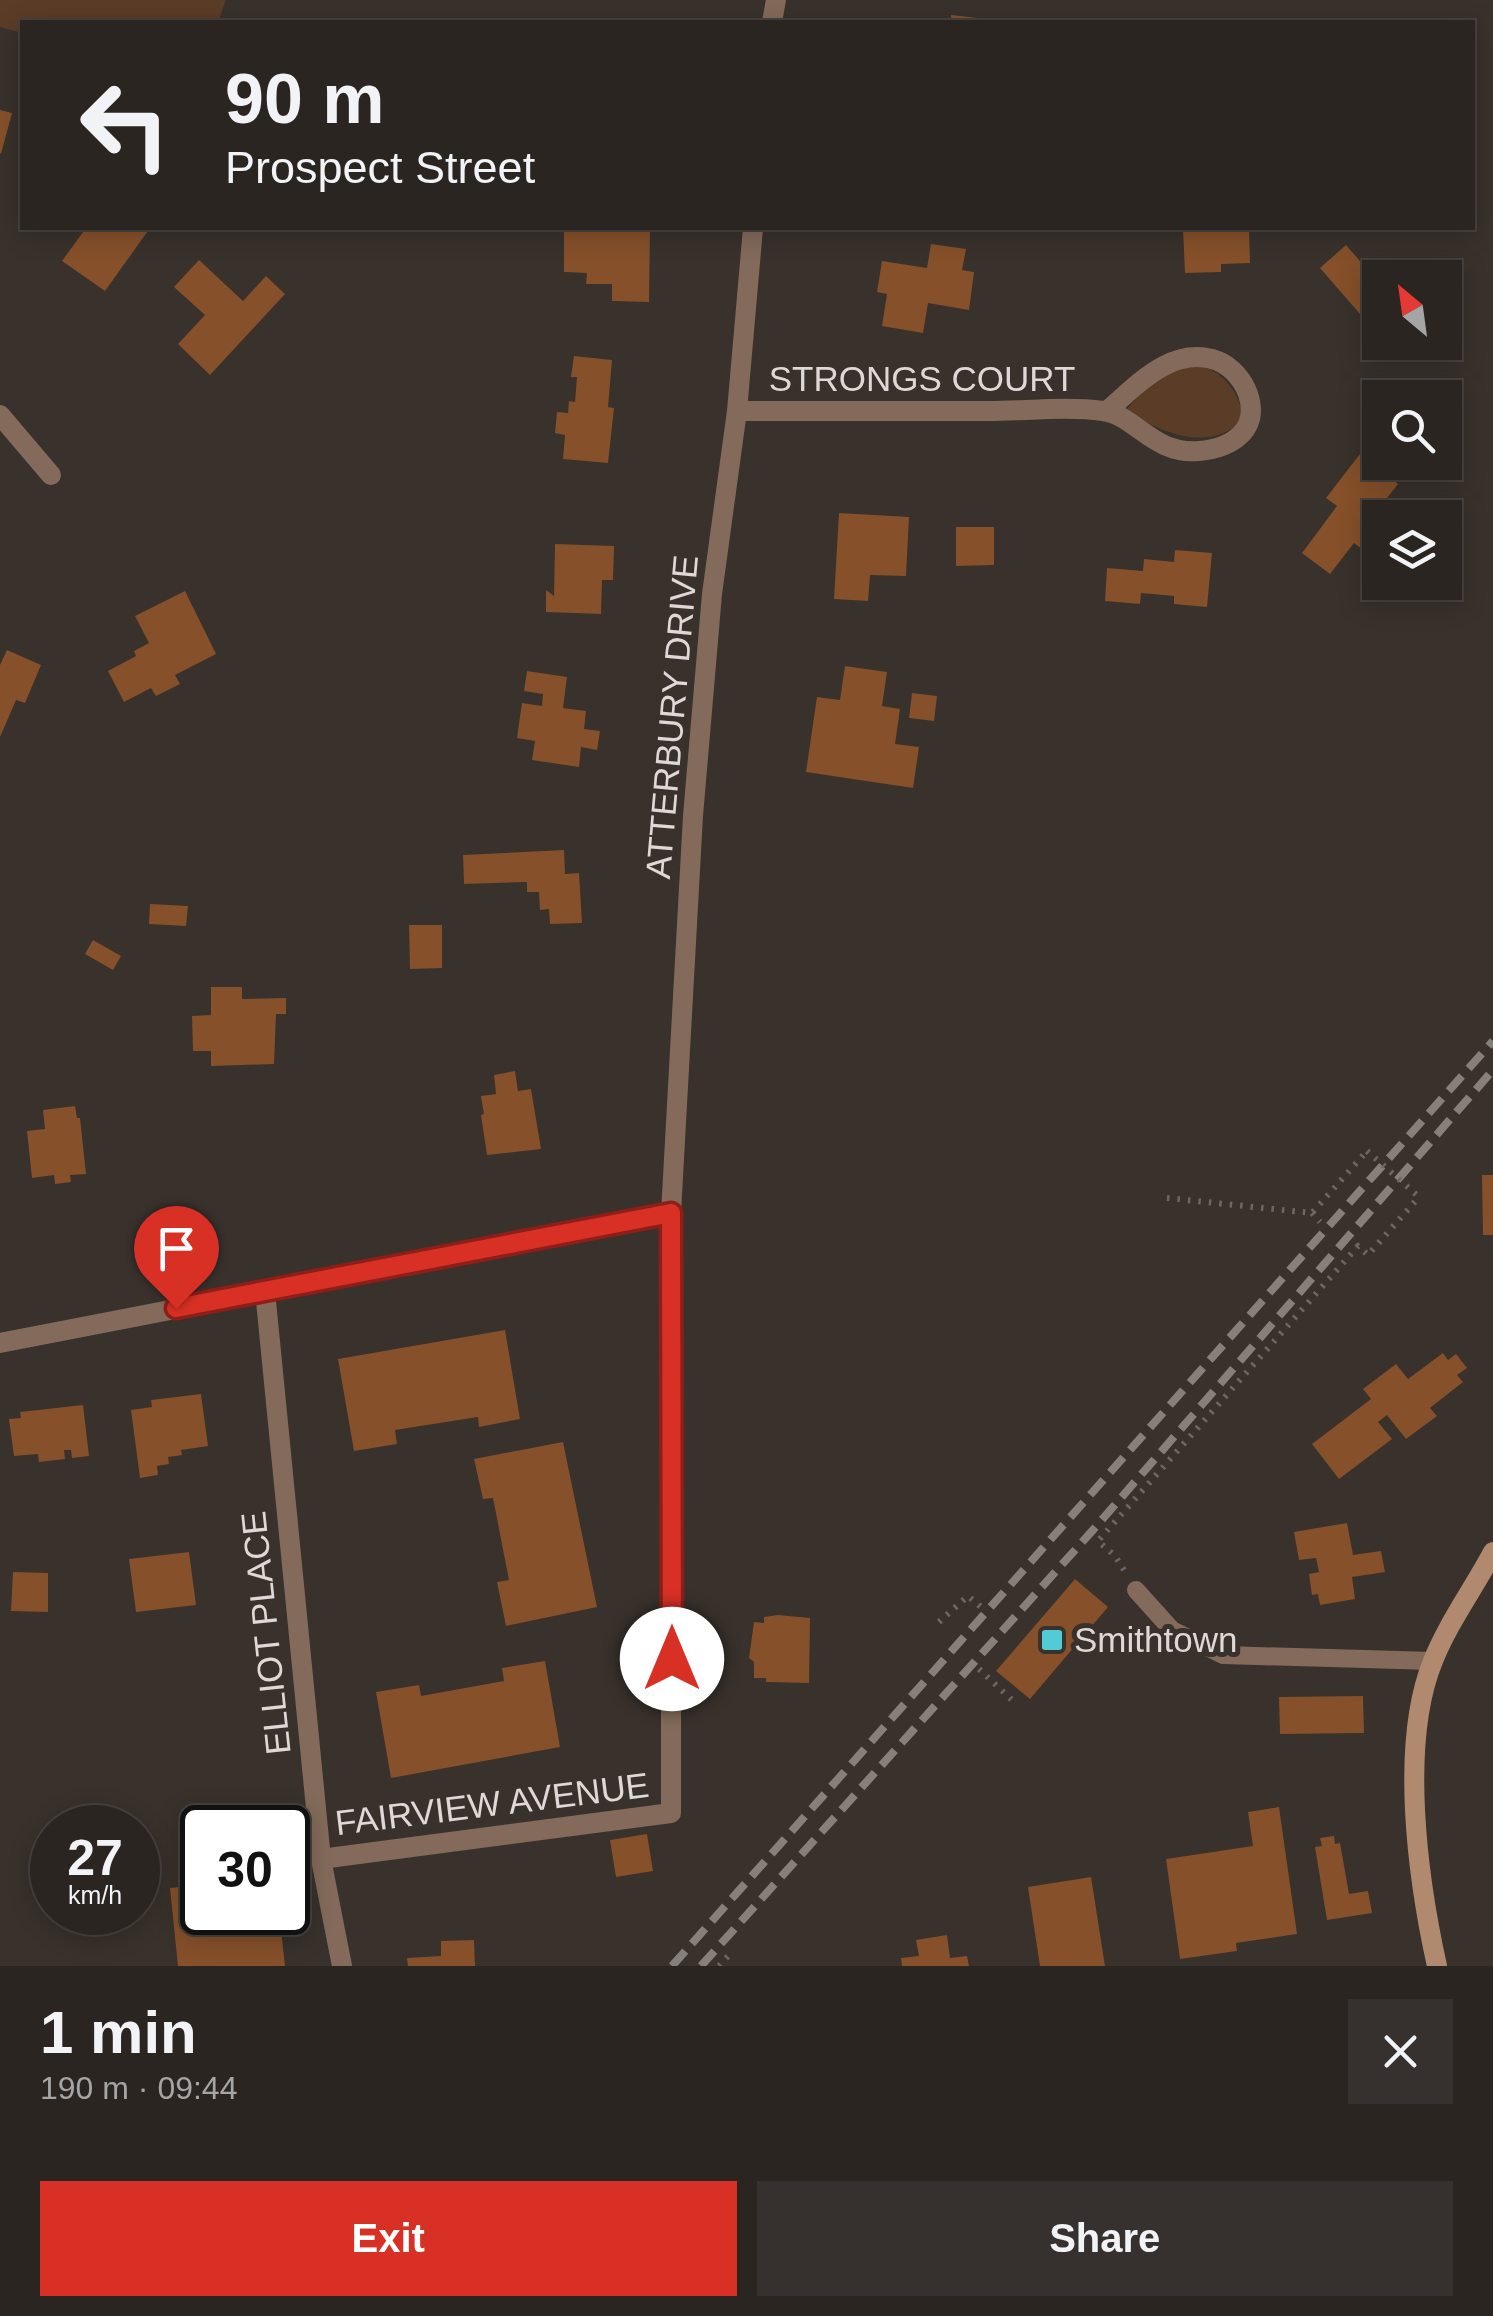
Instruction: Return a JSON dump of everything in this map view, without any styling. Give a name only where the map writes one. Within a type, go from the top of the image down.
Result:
[{"type":"street","name":"ATTERBURY DRIVE","points":[[671,1213],[696,779],[712,594],[738,411],[753,230]]},
{"type":"street","name":"STRONGS COURT","points":[[738,411],[1107,411],[1164,446],[1186,451],[1221,447],[1238,438],[1249,428],[1252,416],[1246,388],[1236,374],[1224,364],[1199,357],[1181,358],[1163,366],[1107,411]]},
{"type":"street","points":[[0,415],[51,475]]},
{"type":"street","points":[[0,1343],[671,1213]]},
{"type":"street","name":"FAIRVIEW AVENUE","points":[[321,1859],[672,1813],[671,1213]]},
{"type":"street","name":"ELLIOT PLACE","points":[[265,1292],[321,1859],[342,1966]]},
{"type":"street","points":[[1437,1966],[1413,1795],[1414,1743],[1433,1661],[1493,1552]]},
{"type":"lane","points":[[1136,1590],[1172,1630],[1222,1654],[1433,1661]]},
{"type":"path","points":[[1136,1590],[1116,1556],[1096,1539],[1358,1246],[1368,1255],[1418,1197],[1367,1152],[1312,1214]]},
{"type":"path","points":[[1167,1198],[1312,1214],[1320,1222]]},
{"type":"path","points":[[939,1622],[968,1596],[981,1607]]},
{"type":"path","points":[[979,1670],[1014,1702]]},
{"type":"path","points":[[719,1966],[729,1954]]},
{"type":"shaded area","points":[[0,0],[226,0],[219,20],[20,20],[20,32],[0,27]]},
{"type":"shaded area","points":[[1194,364],[1221,376],[1238,399],[1244,419],[1230,430],[1216,436],[1184,436],[1125,411],[1152,381]]},
{"type":"building","points":[[951,15],[986,19],[986,20],[951,20]]},
{"type":"building","points":[[0,110],[12,113],[1,154],[0,153]]},
{"type":"building","points":[[85,230],[149,230],[105,291],[62,261]]},
{"type":"building","points":[[564,230],[650,230],[649,302],[612,301],[612,284],[586,284],[587,273],[564,272]]},
{"type":"building","points":[[1183,230],[1249,230],[1250,263],[1221,264],[1221,272],[1185,273]]},
{"type":"building","points":[[931,244],[966,249],[962,270],[974,272],[969,310],[928,303],[923,333],[882,326],[887,294],[877,292],[882,261],[927,268]]},
{"type":"building","points":[[1346,245],[1362,263],[1362,316],[1320,268]]},
{"type":"building","points":[[199,260],[243,301],[266,276],[285,294],[210,375],[178,344],[205,315],[174,287]]},
{"type":"building","points":[[574,356],[612,360],[608,407],[614,408],[608,463],[563,459],[565,435],[555,433],[557,412],[568,413],[569,401],[575,402],[577,377],[571,377]]},
{"type":"building","points":[[1360,454],[1362,480],[1393,480],[1398,484],[1385,500],[1362,500],[1362,549],[1354,543],[1330,574],[1302,553],[1337,506],[1326,498]]},
{"type":"building","points":[[839,513],[909,517],[906,576],[870,575],[868,601],[834,599]]},
{"type":"building","points":[[956,527],[994,527],[994,565],[956,566]]},
{"type":"building","points":[[555,544],[614,546],[613,580],[602,580],[601,614],[546,612],[546,590],[554,596]]},
{"type":"building","points":[[1175,550],[1212,553],[1207,607],[1174,604],[1174,596],[1141,593],[1140,604],[1105,601],[1107,568],[1143,571],[1144,559],[1174,562]]},
{"type":"building","points":[[185,591],[216,654],[175,675],[180,684],[156,696],[151,688],[124,702],[108,671],[136,656],[134,651],[149,643],[135,616]]},
{"type":"building","points":[[7,650],[41,665],[25,703],[16,700],[0,737],[0,665]]},
{"type":"building","points":[[845,666],[887,672],[882,706],[900,709],[895,744],[919,747],[913,788],[806,772],[817,697],[840,700]]},
{"type":"building","points":[[527,671],[567,677],[563,708],[586,711],[584,729],[600,731],[597,750],[581,747],[579,767],[532,760],[535,741],[517,738],[522,703],[542,706],[543,694],[524,691]]},
{"type":"building","points":[[912,693],[937,696],[934,721],[909,718]]},
{"type":"building","points":[[564,850],[565,874],[579,873],[582,923],[550,924],[549,909],[540,910],[539,892],[527,892],[527,882],[464,884],[463,855]]},
{"type":"building","points":[[150,904],[188,906],[186,926],[149,924]]},
{"type":"building","points":[[409,925],[442,925],[442,968],[410,969]]},
{"type":"building","points":[[93,940],[121,956],[113,970],[85,954]]},
{"type":"building","points":[[211,987],[242,987],[242,999],[286,998],[286,1014],[276,1014],[274,1064],[211,1066],[211,1051],[193,1051],[192,1016],[211,1015]]},
{"type":"building","points":[[515,1071],[518,1091],[531,1089],[541,1149],[487,1155],[481,1096],[496,1094],[494,1075]]},
{"type":"building","points":[[75,1106],[80,1118],[86,1174],[70,1175],[71,1182],[55,1184],[54,1175],[32,1178],[27,1131],[45,1129],[43,1110]]},
{"type":"building","points":[[1482,1175],[1493,1175],[1493,1235],[1483,1235]]},
{"type":"building","points":[[505,1330],[520,1419],[479,1427],[478,1417],[395,1430],[397,1444],[354,1451],[338,1359]]},
{"type":"building","points":[[1443,1353],[1448,1360],[1456,1354],[1467,1368],[1457,1375],[1463,1382],[1430,1408],[1437,1416],[1406,1439],[1387,1415],[1378,1422],[1392,1439],[1339,1479],[1312,1444],[1371,1399],[1363,1389],[1396,1364],[1408,1379]]},
{"type":"building","points":[[201,1394],[208,1446],[181,1450],[182,1455],[168,1457],[169,1464],[157,1466],[158,1475],[140,1478],[131,1410],[152,1407],[151,1400]]},
{"type":"building","points":[[83,1405],[89,1456],[72,1458],[71,1450],[64,1450],[65,1459],[39,1462],[38,1454],[14,1456],[9,1419],[21,1418],[20,1412]]},
{"type":"building","points":[[563,1442],[597,1607],[506,1626],[497,1582],[509,1580],[493,1498],[483,1499],[474,1459]]},
{"type":"building","points":[[1347,1523],[1353,1555],[1381,1551],[1385,1572],[1352,1577],[1355,1599],[1320,1605],[1318,1594],[1312,1595],[1309,1574],[1319,1572],[1316,1558],[1299,1560],[1294,1532]]},
{"type":"building","points":[[189,1552],[196,1605],[136,1612],[129,1559]]},
{"type":"building","points":[[13,1572],[48,1573],[48,1612],[11,1611]]},
{"type":"building","points":[[1075,1579],[1108,1607],[1030,1699],[996,1671]]},
{"type":"building","points":[[764,1617],[810,1618],[809,1683],[754,1678],[754,1662],[749,1658],[754,1622],[764,1623]]},
{"type":"building","points":[[545,1661],[560,1747],[391,1778],[376,1692],[419,1685],[421,1696],[504,1681],[502,1668]]},
{"type":"building","points":[[1363,1696],[1364,1733],[1280,1734],[1279,1697]]},
{"type":"building","points":[[1279,1807],[1297,1934],[1236,1943],[1237,1951],[1180,1959],[1166,1859],[1253,1846],[1248,1812]]},
{"type":"building","points":[[647,1834],[653,1871],[616,1877],[610,1840]]},
{"type":"building","points":[[1334,1836],[1335,1844],[1340,1843],[1349,1894],[1368,1891],[1372,1913],[1327,1920],[1315,1847],[1322,1846],[1320,1838]]},
{"type":"building","points":[[1091,1877],[1105,1966],[1040,1966],[1028,1887]]},
{"type":"building","points":[[180,1887],[180,1935],[282,1935],[285,1966],[178,1966],[170,1888]]},
{"type":"building","points":[[947,1935],[950,1958],[967,1956],[969,1966],[902,1966],[901,1958],[919,1956],[916,1940]]},
{"type":"building","points":[[474,1940],[475,1966],[408,1966],[407,1958],[441,1956],[441,1941]]},
{"type":"railway","points":[[672,1966],[1493,1041]]},
{"type":"railway","points":[[701,1966],[1093,1530],[1493,1070]]},
{"type":"place","name":"Smithtown","points":[[1052,1640]]},
{"type":"route","points":[[176,1308],[671,1213],[672,1659]]}]
